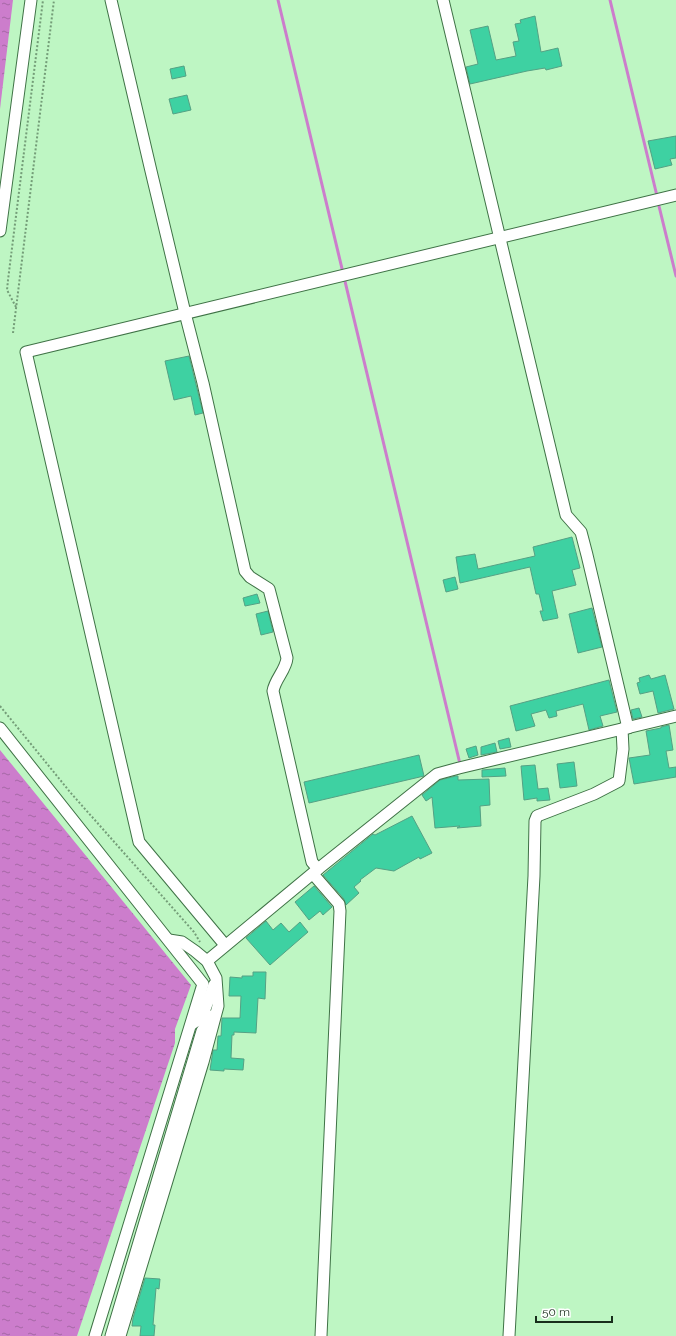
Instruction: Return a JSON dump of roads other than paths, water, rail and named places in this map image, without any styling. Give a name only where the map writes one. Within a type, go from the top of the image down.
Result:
[{"type":"street","points":[[0,232],[31,0]]},
{"type":"street","points":[[112,0],[150,171],[203,383],[245,571],[250,577],[269,588],[287,658],[286,665],[274,685],[274,691],[312,862],[316,871],[339,904],[340,911],[321,1336]]},
{"type":"street","points":[[443,0],[566,515],[581,532],[625,729],[618,781],[594,794],[537,816],[535,821],[534,876],[509,1336]]},
{"type":"street","points":[[120,1336],[203,1062],[218,1006],[216,953],[139,842],[26,352],[676,195]]},
{"type":"street","points":[[169,940],[182,942],[195,951],[216,953],[437,774],[676,716]]},
{"type":"street","points":[[0,728],[204,984],[95,1336]]},
{"type":"street","points":[[191,1025],[202,1017],[216,978]]},
{"type":"street","points":[[111,1336],[202,1031],[218,1006]]},
{"type":"water","points":[[0,0],[13,0],[0,109]]},
{"type":"water","points":[[0,750],[191,985],[175,1029],[175,1043],[77,1336],[0,1336]]},
{"type":"waterway","points":[[278,0],[460,764]]},
{"type":"waterway","points":[[610,0],[657,196]]},
{"type":"waterway","points":[[658,202],[676,276]]}]
